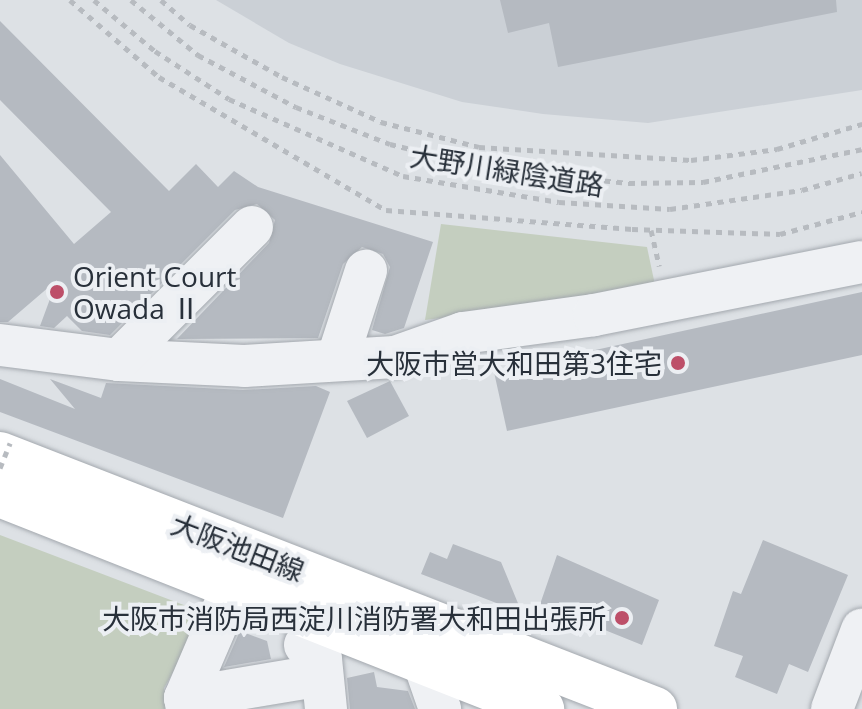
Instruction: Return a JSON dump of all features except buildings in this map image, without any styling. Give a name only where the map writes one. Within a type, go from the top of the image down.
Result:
[{"type":"main road","name":"大阪池田線","points":[[5,448],[655,709]]},
{"type":"main road","name":"大阪池田線","points":[[0,495],[233,586],[312,655],[424,663],[542,709]]},
{"type":"street","points":[[119,360],[252,227]]},
{"type":"street","points":[[0,345],[119,360],[244,366],[395,357],[463,333],[594,315],[862,262]]},
{"type":"street","points":[[337,360],[366,271]]},
{"type":"street","points":[[186,703],[233,586]]},
{"type":"street","points":[[832,709],[862,630]]},
{"type":"street","points":[[186,703],[312,655]]},
{"type":"street","points":[[424,663],[440,709]]},
{"type":"path","points":[[70,0],[159,77],[386,210],[651,230],[780,234],[862,212]]},
{"type":"path","name":"大野川緑陰道路","points":[[94,0],[155,51],[229,99],[403,176],[559,202],[670,209],[802,190],[862,173]]},
{"type":"path","name":"大野川緑陰道路","points":[[131,0],[198,55],[296,107],[390,144],[497,170],[629,183],[703,182],[862,149]]},
{"type":"path","points":[[161,0],[203,33],[381,122],[479,147],[691,160],[777,149],[862,124]]},
{"type":"path","points":[[651,230],[660,272]]},
{"type":"path","points":[[0,468],[5,448]]},
{"type":"shaded area","points":[[216,0],[862,0],[862,90],[648,123],[543,114],[462,102],[340,64],[289,43]]},
{"type":"green space","points":[[441,224],[647,247],[655,285],[590,299],[425,320]]},
{"type":"green space","points":[[0,535],[189,607],[200,625],[164,688],[168,709],[0,709]]},
{"type":"place","name":"Orient Court Owada Ⅱ","points":[[57,292]]},
{"type":"place","name":"大阪市営大和田第3住宅","points":[[678,363]]},
{"type":"place","name":"大阪市消防局西淀川消防署大和田出張所","points":[[622,618]]}]
